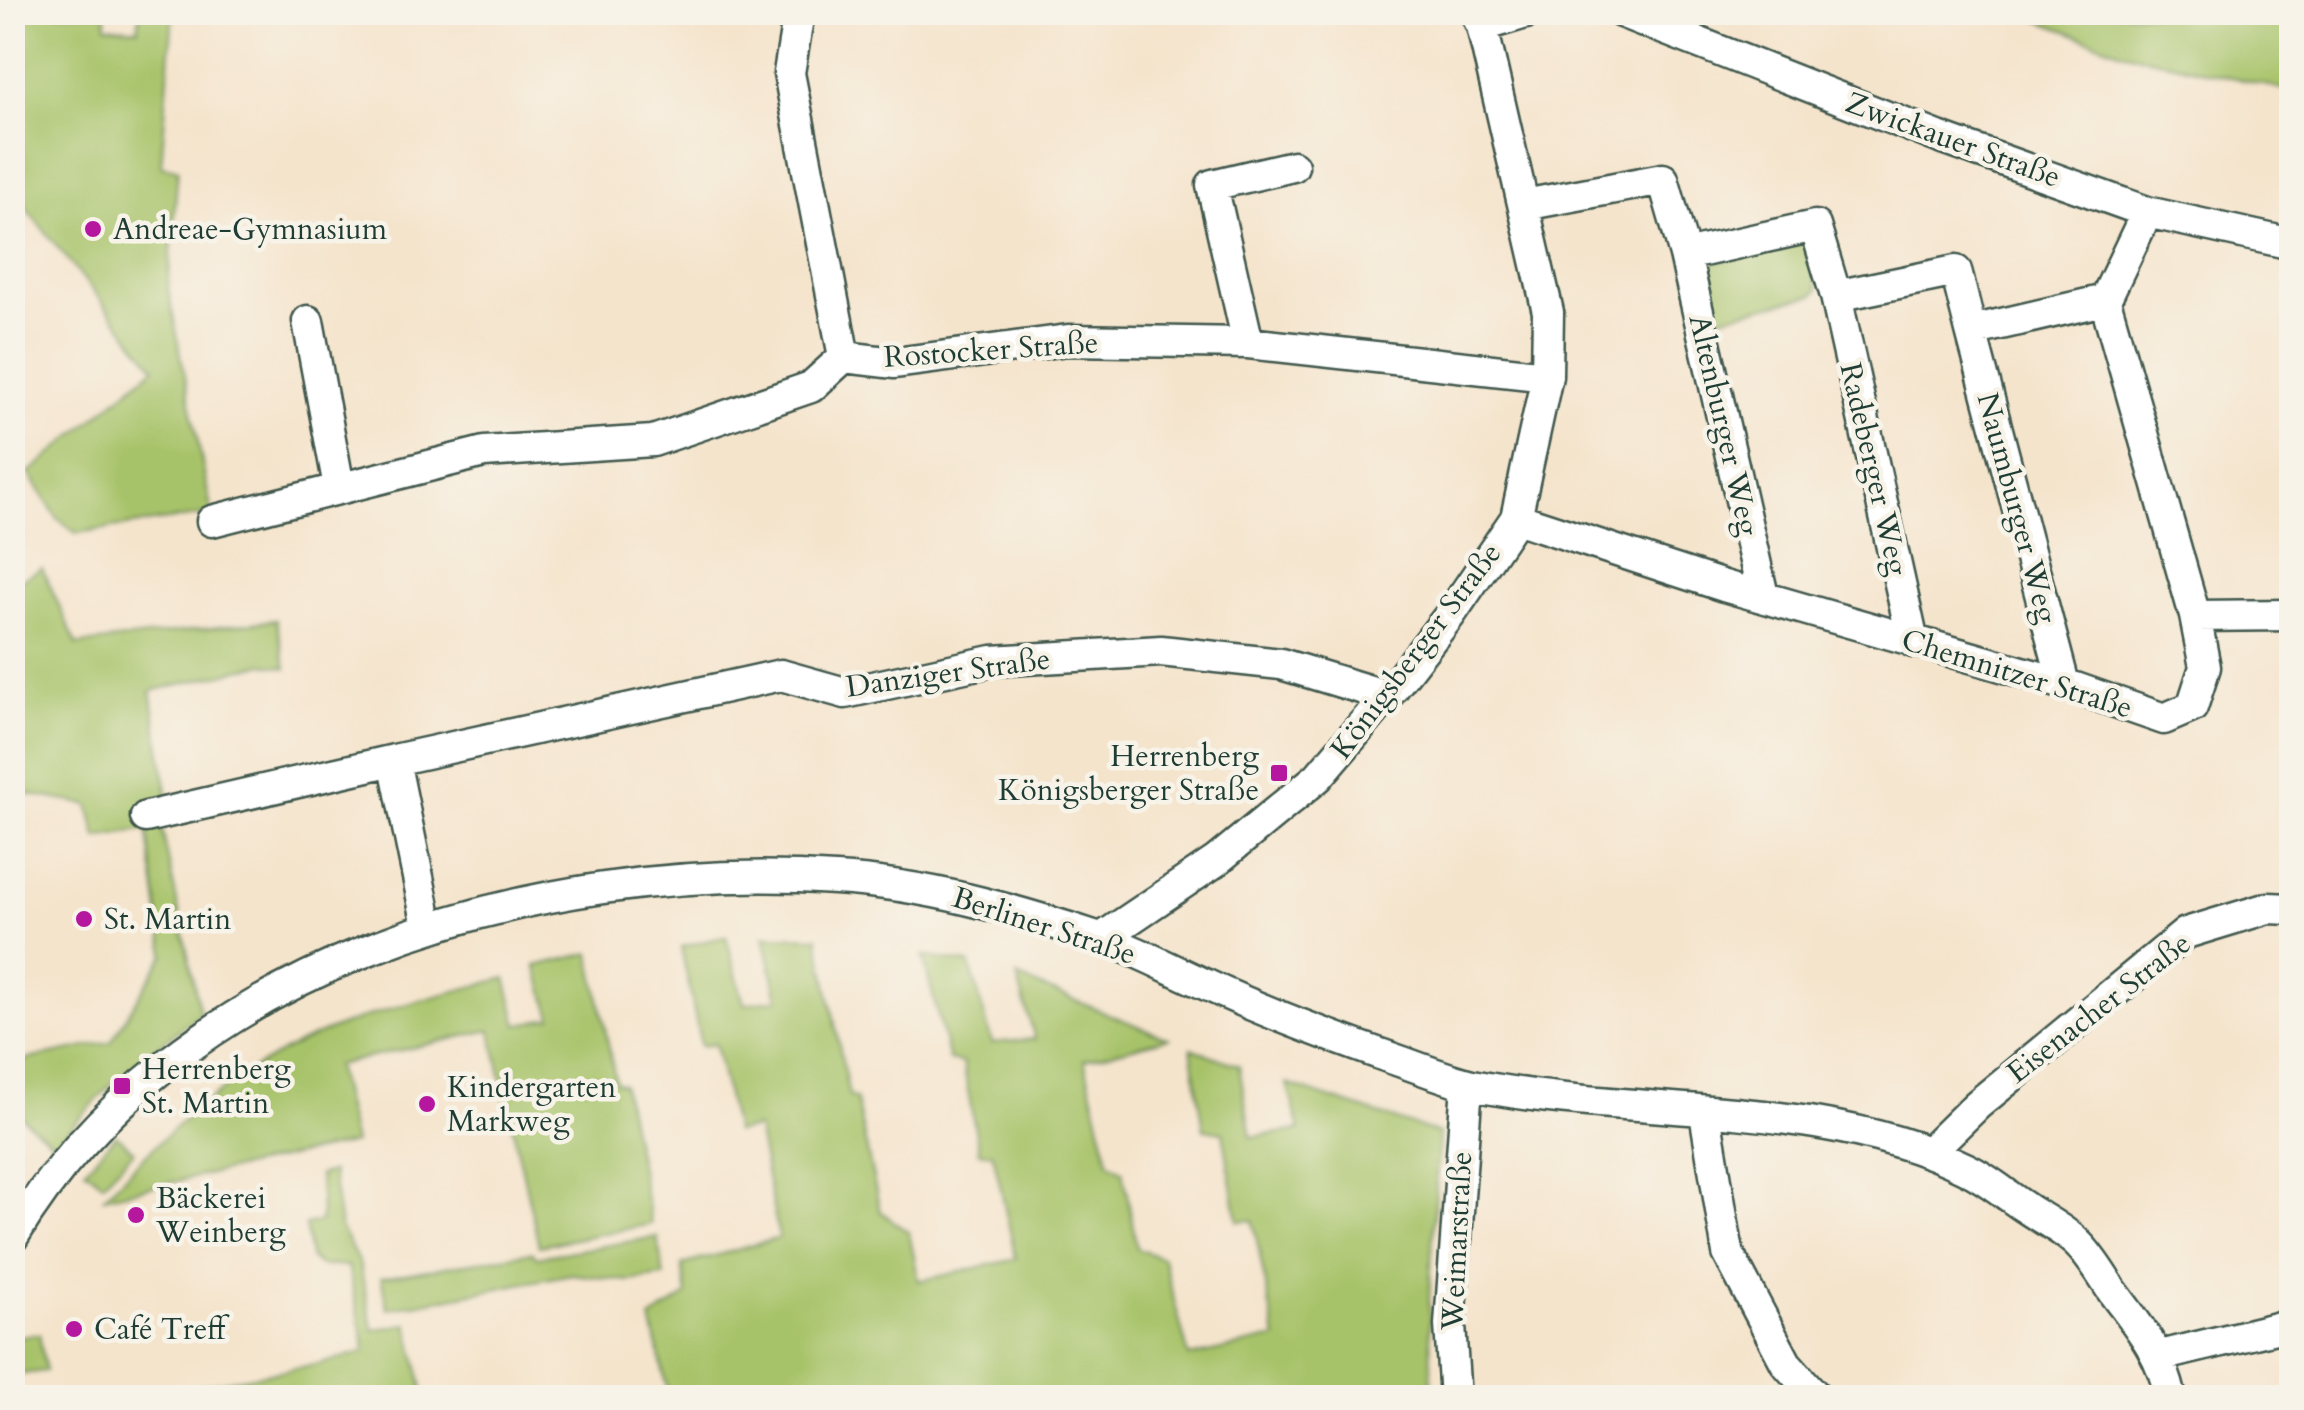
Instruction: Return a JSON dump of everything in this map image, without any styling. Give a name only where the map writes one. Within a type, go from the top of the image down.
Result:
[{"type":"street","name":"Rostocker Straße","points":[[799,12],[789,73],[844,356],[894,364],[1068,340],[1248,343],[1548,376]]},
{"type":"street","points":[[1478,19],[1529,12]]},
{"type":"street","name":"Zwickauer Straße","points":[[1621,12],[1938,136],[2148,212],[2292,244]]},
{"type":"street","name":"Königsberger Straße","points":[[1102,938],[1216,861],[1318,777],[1450,615],[1516,518],[1548,376],[1548,312],[1478,19]]},
{"type":"street","points":[[1248,343],[1212,185],[1292,166]]},
{"type":"street","name":"Altenburger Weg","points":[[1524,205],[1663,179],[1685,255],[1763,596]]},
{"type":"street","points":[[1971,331],[2105,300],[2148,212]]},
{"type":"street","name":"Radeberger Weg","points":[[1685,255],[1816,226],[1836,296],[1913,642]]},
{"type":"street","name":"Naumburger Weg","points":[[1836,296],[1956,270],[2064,684]]},
{"type":"street","name":"Chemnitzer Straße","points":[[1516,518],[1913,642],[2064,684],[2164,719],[2192,708],[2205,667],[2195,616],[2105,300]]},
{"type":"street","points":[[308,321],[339,487]]},
{"type":"street","points":[[212,522],[484,452],[653,441],[810,387],[844,356]]},
{"type":"street","points":[[2195,616],[2292,615]]},
{"type":"street","name":"Danziger Straße","points":[[146,817],[780,675],[845,693],[992,661],[1162,651],[1281,664],[1387,696]]},
{"type":"street","points":[[394,760],[428,926]]},
{"type":"street","name":"Berliner Straße","points":[[12,1238],[55,1176],[120,1101],[194,1043],[284,989],[428,926],[604,886],[741,875],[839,879],[930,890],[1102,938],[1284,1020],[1467,1084],[1858,1130],[1929,1152],[1971,1170],[2076,1242],[2160,1356],[2170,1398]]},
{"type":"street","name":"Eisenacher Straße","points":[[1929,1152],[1977,1105],[2186,934],[2268,908],[2292,910]]},
{"type":"street","name":"Weimarstraße","points":[[1454,1398],[1450,1325],[1467,1084]]},
{"type":"street","points":[[1705,1112],[1728,1253],[1786,1363],[1817,1398]]},
{"type":"street","points":[[2160,1356],[2292,1324]]},
{"type":"green space","name":"Andreae-Gymnasium","points":[[12,13],[106,13],[106,26],[138,29],[140,13],[173,13],[161,166],[178,169],[168,289],[212,514],[76,533],[57,518],[29,473],[155,367],[13,192]]},
{"type":"green space","points":[[2018,13],[2291,13],[2291,91],[2122,52]]},
{"type":"green space","points":[[1795,242],[1805,244],[1818,290],[1813,295],[1708,320],[1702,265]]},
{"type":"green space","points":[[42,568],[77,645],[276,620],[286,668],[264,664],[151,691],[169,804],[158,810],[200,1013],[117,1079],[55,1144],[18,1111],[13,1062],[111,1042],[165,954],[147,829],[97,838],[89,805],[13,791],[12,585]]},
{"type":"green space","points":[[726,936],[744,1004],[778,999],[764,936],[818,937],[849,1096],[856,1099],[880,1211],[909,1233],[919,1281],[1016,1259],[993,1153],[979,1152],[963,1063],[949,1060],[923,956],[970,964],[992,1043],[1035,1039],[1017,977],[1168,1038],[1084,1060],[1109,1162],[1123,1171],[1137,1249],[1163,1258],[1189,1357],[1276,1338],[1253,1220],[1238,1221],[1223,1132],[1204,1129],[1191,1048],[1239,1066],[1251,1137],[1300,1130],[1287,1084],[1439,1134],[1429,1302],[1432,1397],[1411,1397],[1408,1384],[1347,1397],[669,1397],[651,1319],[687,1295],[682,1265],[779,1238],[757,1128],[735,1132],[715,1044],[701,1046],[681,947]]},
{"type":"green space","points":[[590,953],[616,1083],[623,1084],[651,1224],[539,1246],[491,1030],[336,1065],[354,1143],[104,1197],[196,1110],[274,1056],[376,1013],[506,978],[518,1025],[552,1017],[536,966]]},
{"type":"green space","points":[[116,1135],[134,1151],[103,1183],[85,1169]]},
{"type":"green space","points":[[332,1172],[340,1227],[360,1265],[373,1330],[408,1324],[425,1397],[141,1397],[328,1362],[366,1351],[348,1266],[320,1266],[310,1258],[305,1225],[321,1221],[319,1175]]},
{"type":"green space","points":[[657,1237],[664,1276],[628,1281],[572,1274],[388,1309],[381,1278],[532,1252],[537,1257]]},
{"type":"green space","points":[[39,1334],[46,1371],[13,1375],[15,1343],[21,1336]]},
{"type":"place","name":"Andreae-Gymnasium","points":[[93,229]]},
{"type":"place","name":"Herrenberg Königsberger Straße","points":[[1279,773]]},
{"type":"place","name":"St. Martin","points":[[84,919]]},
{"type":"place","name":"Herrenberg St. Martin","points":[[122,1086]]},
{"type":"place","name":"Kindergarten Markweg","points":[[427,1104]]},
{"type":"place","name":"Bäckerei Weinberg","points":[[136,1215]]},
{"type":"place","name":"Café Treff","points":[[74,1329]]}]
